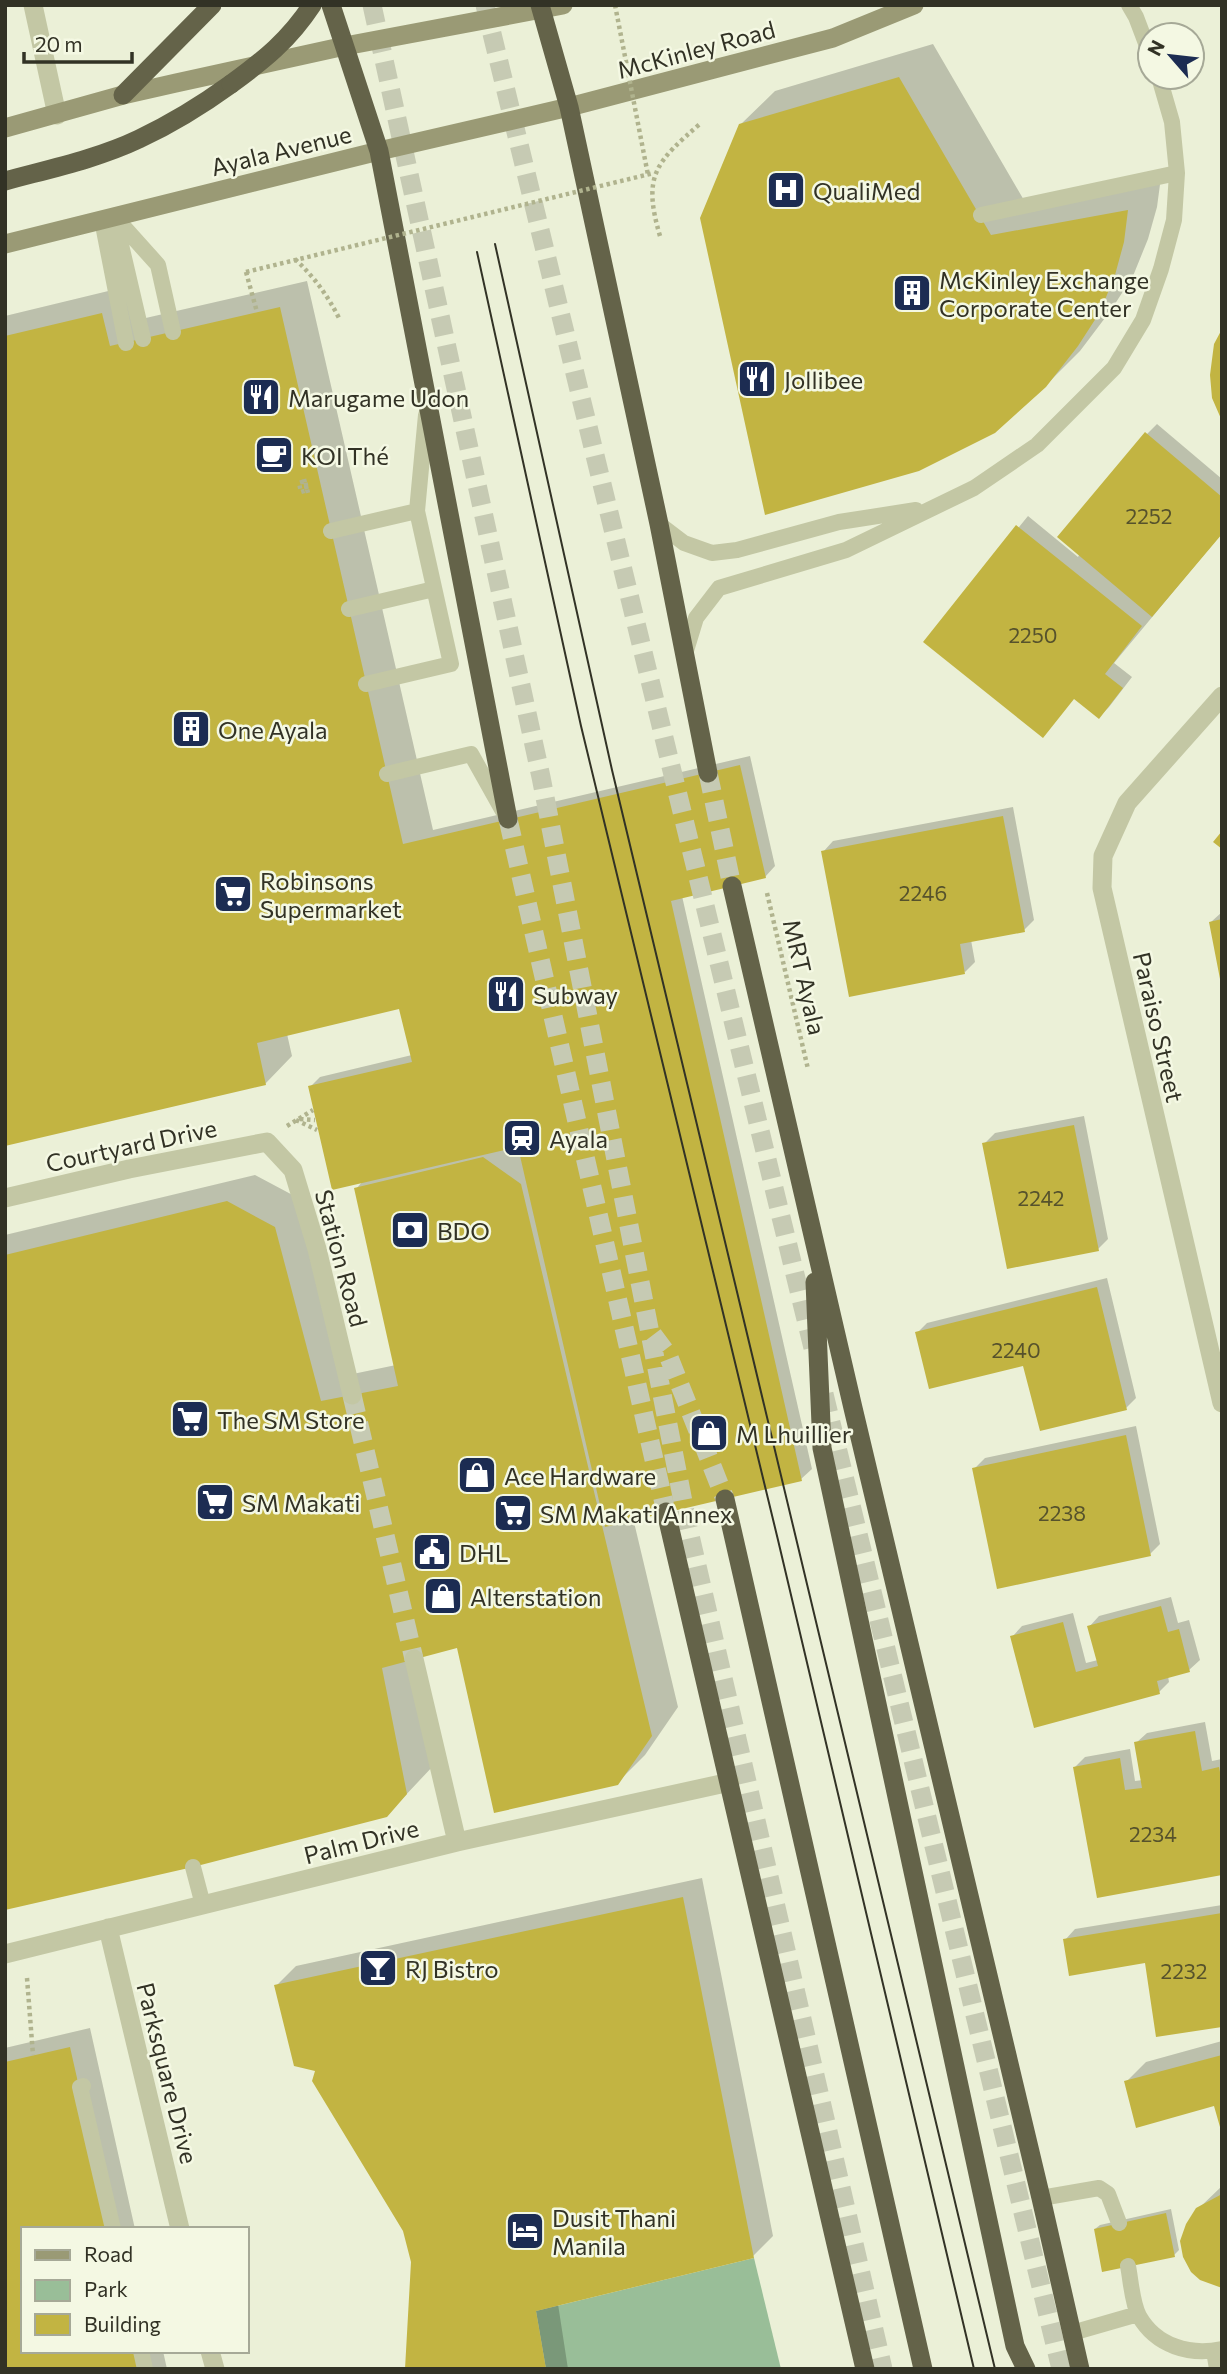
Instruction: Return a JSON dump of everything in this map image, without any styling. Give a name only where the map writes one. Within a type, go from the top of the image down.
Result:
[{"type":"highway","points":[[122,95],[212,5]]},
{"type":"highway","points":[[5,181],[138,140],[181,117],[278,49],[300,24],[312,5]]},
{"type":"highway","points":[[331,5],[379,151],[508,819]]},
{"type":"highway","points":[[540,7],[569,107],[659,524],[708,773]]},
{"type":"highway","points":[[732,886],[1080,2369]]},
{"type":"highway","points":[[813,1232],[822,1448],[1015,2346],[1026,2369]]},
{"type":"highway","points":[[725,1499],[923,2369]]},
{"type":"highway","points":[[666,1512],[865,2369]]},
{"type":"main road","points":[[5,128],[122,95],[540,7],[563,5]]},
{"type":"main road","name":"McKinley Road","points":[[569,107],[833,38],[914,5]]},
{"type":"main road","name":"Ayala Avenue","points":[[5,244],[569,107]]},
{"type":"street","points":[[33,5],[57,115]]},
{"type":"street","name":"Paraiso Street","points":[[1222,696],[1127,803],[1103,856],[1102,888],[1222,1403]]},
{"type":"street","name":"Courtyard Drive","points":[[5,1198],[268,1142]]},
{"type":"street","name":"Station Road","points":[[268,1142],[293,1170],[317,1249],[352,1395]]},
{"type":"street","points":[[414,1659],[457,1842]]},
{"type":"street","name":"Palm Drive","points":[[15,1951],[457,1842],[730,1782]]},
{"type":"street","name":"Parksquare Drive","points":[[108,1928],[180,2227]]},
{"type":"lane","points":[[1129,5],[1138,21]]},
{"type":"lane","points":[[684,655],[696,618],[719,588],[846,550],[974,488],[1038,445],[1114,368],[1143,320],[1174,220],[1177,173],[1172,122],[1163,91]]},
{"type":"lane","points":[[981,215],[1177,173]]},
{"type":"lane","points":[[108,218],[158,265],[173,332]]},
{"type":"lane","points":[[108,218],[143,339]]},
{"type":"lane","points":[[108,218],[126,342]]},
{"type":"lane","points":[[366,684],[451,664],[417,511],[427,405]]},
{"type":"lane","points":[[659,524],[684,543],[712,553],[737,550],[839,522],[932,507]]},
{"type":"lane","points":[[331,531],[417,511]]},
{"type":"lane","points":[[349,609],[434,589]]},
{"type":"lane","points":[[387,774],[471,754],[508,819]]},
{"type":"lane","points":[[193,1867],[204,1905]]},
{"type":"lane","points":[[83,2086],[80,2087],[113,2227]]},
{"type":"lane","points":[[1041,2198],[1099,2188],[1108,2193],[1119,2223]]},
{"type":"lane","points":[[1128,2266],[1138,2314],[1150,2331],[1167,2344],[1196,2353],[1218,2350],[1217,2369]]},
{"type":"lane","points":[[1072,2333],[1138,2314]]},
{"type":"path","points":[[615,5],[653,181],[653,210],[660,236]]},
{"type":"path","points":[[257,312],[247,272],[651,174],[664,157],[701,123]]},
{"type":"path","points":[[295,259],[329,297],[340,320]]},
{"type":"path","points":[[304,479],[307,490],[301,492],[299,483],[305,481],[308,493]]},
{"type":"path","name":"MRT Ayala","points":[[767,893],[808,1069]]},
{"type":"path","points":[[295,1119],[313,1110]]},
{"type":"path","points":[[295,1119],[315,1120]]},
{"type":"path","points":[[295,1119],[317,1130]]},
{"type":"path","points":[[15,1951],[33,2055]]},
{"type":"green space","points":[[754,2258],[781,2369],[546,2369],[536,2311]]},
{"type":"building","name":"McKinley Exchange Corporate Center","points":[[899,77],[991,235],[1128,210],[1124,242],[1115,275],[1100,312],[1078,346],[1046,387],[995,433],[919,471],[765,515],[700,218],[739,124]]},
{"type":"building","points":[[280,307],[403,844],[740,765],[766,878],[671,901],[802,1481],[605,1527],[518,1147],[332,1190],[308,1086],[412,1062],[399,1009],[257,1043],[266,1085],[5,1146],[5,336],[102,313],[110,346]]},
{"type":"building","points":[[1222,329],[1222,421],[1212,398],[1210,375],[1214,344]]},
{"type":"building","points":[[1145,432],[1222,497],[1222,534],[1152,617],[1057,537]]},
{"type":"building","points":[[1016,525],[1142,626],[1105,674],[1123,688],[1099,719],[1074,699],[1043,738],[923,642]]},
{"type":"building","points":[[1003,816],[1025,932],[960,944],[965,974],[849,997],[821,851]]},
{"type":"building","points":[[1222,831],[1222,849],[1213,842]]},
{"type":"building","points":[[1222,919],[1222,978],[1220,979],[1209,922]]},
{"type":"building","points":[[1074,1125],[1099,1251],[1007,1269],[982,1143]]},
{"type":"building","name":"SM Makati","points":[[483,1157],[521,1184],[652,1736],[618,1785],[494,1813],[457,1648],[382,1668],[407,1794],[387,1817],[193,1867],[5,1910],[5,1255],[227,1201],[275,1227],[321,1401],[398,1386],[354,1188]]},
{"type":"building","points":[[1097,1287],[1127,1410],[1040,1431],[1023,1366],[929,1389],[915,1332]]},
{"type":"building","points":[[1126,1435],[1151,1556],[997,1589],[972,1468]]},
{"type":"building","points":[[1161,1606],[1168,1632],[1179,1629],[1190,1672],[1157,1681],[1160,1694],[1034,1728],[1010,1636],[1063,1622],[1076,1672],[1098,1666],[1087,1626]]},
{"type":"building","points":[[1195,1731],[1202,1771],[1219,1767],[1222,1782],[1222,1875],[1097,1898],[1073,1767],[1120,1758],[1125,1790],[1142,1788],[1134,1742]]},
{"type":"building","points":[[683,1897],[754,2258],[536,2311],[546,2369],[405,2369],[411,2262],[403,2231],[312,2081],[315,2071],[294,2066],[274,1985]]},
{"type":"building","points":[[1222,1913],[1222,2027],[1156,2037],[1145,1963],[1069,1976],[1063,1939]]},
{"type":"building","points":[[70,2047],[111,2227],[21,2227],[21,2353],[139,2353],[143,2369],[5,2369],[5,2062]]},
{"type":"building","points":[[1222,2055],[1222,2134],[1214,2106],[1136,2128],[1124,2081]]},
{"type":"building","points":[[1222,2194],[1222,2288],[1200,2280],[1191,2272],[1183,2257],[1180,2241],[1196,2208]]},
{"type":"building","points":[[1166,2213],[1175,2257],[1102,2272],[1094,2229]]},
{"type":"tunnel","points":[[372,5],[541,777],[688,1527],[883,2369]]},
{"type":"tunnel","points":[[485,5],[813,1348]]},
{"type":"tunnel","points":[[708,773],[732,886]]},
{"type":"tunnel","points":[[508,819],[666,1512]]},
{"type":"tunnel","points":[[653,1335],[668,1355],[725,1499]]},
{"type":"tunnel","points":[[824,1394],[1061,2369]]},
{"type":"tunnel","points":[[352,1395],[414,1659]]},
{"type":"tram line","points":[[495,244],[612,770],[995,2369]]},
{"type":"tram line","points":[[477,252],[581,726],[778,1540],[974,2369]]},
{"type":"place","name":"QualiMed","points":[[786,190]]},
{"type":"place","name":"McKinley Exchange Corporate Center","points":[[912,293]]},
{"type":"place","name":"Jollibee","points":[[757,379]]},
{"type":"place","name":"Marugame Udon","points":[[261,397]]},
{"type":"place","name":"KOI Thé","points":[[274,455]]},
{"type":"place","name":"One Ayala","points":[[191,729]]},
{"type":"place","name":"Robinsons Supermarket","points":[[233,894]]},
{"type":"place","name":"Subway","points":[[506,994]]},
{"type":"place","name":"Ayala","points":[[522,1138]]},
{"type":"place","name":"BDO","points":[[410,1230]]},
{"type":"place","name":"The SM Store","points":[[190,1419]]},
{"type":"place","name":"M Lhuillier","points":[[709,1433]]},
{"type":"place","name":"Ace Hardware","points":[[477,1475]]},
{"type":"place","name":"SM Makati","points":[[215,1502]]},
{"type":"place","name":"SM Makati Annex","points":[[513,1513]]},
{"type":"place","name":"DHL","points":[[432,1552]]},
{"type":"place","name":"Alterstation","points":[[443,1596]]},
{"type":"place","name":"RJ Bistro","points":[[378,1968]]},
{"type":"place","name":"Dusit Thani Manila","points":[[525,2231]]}]
